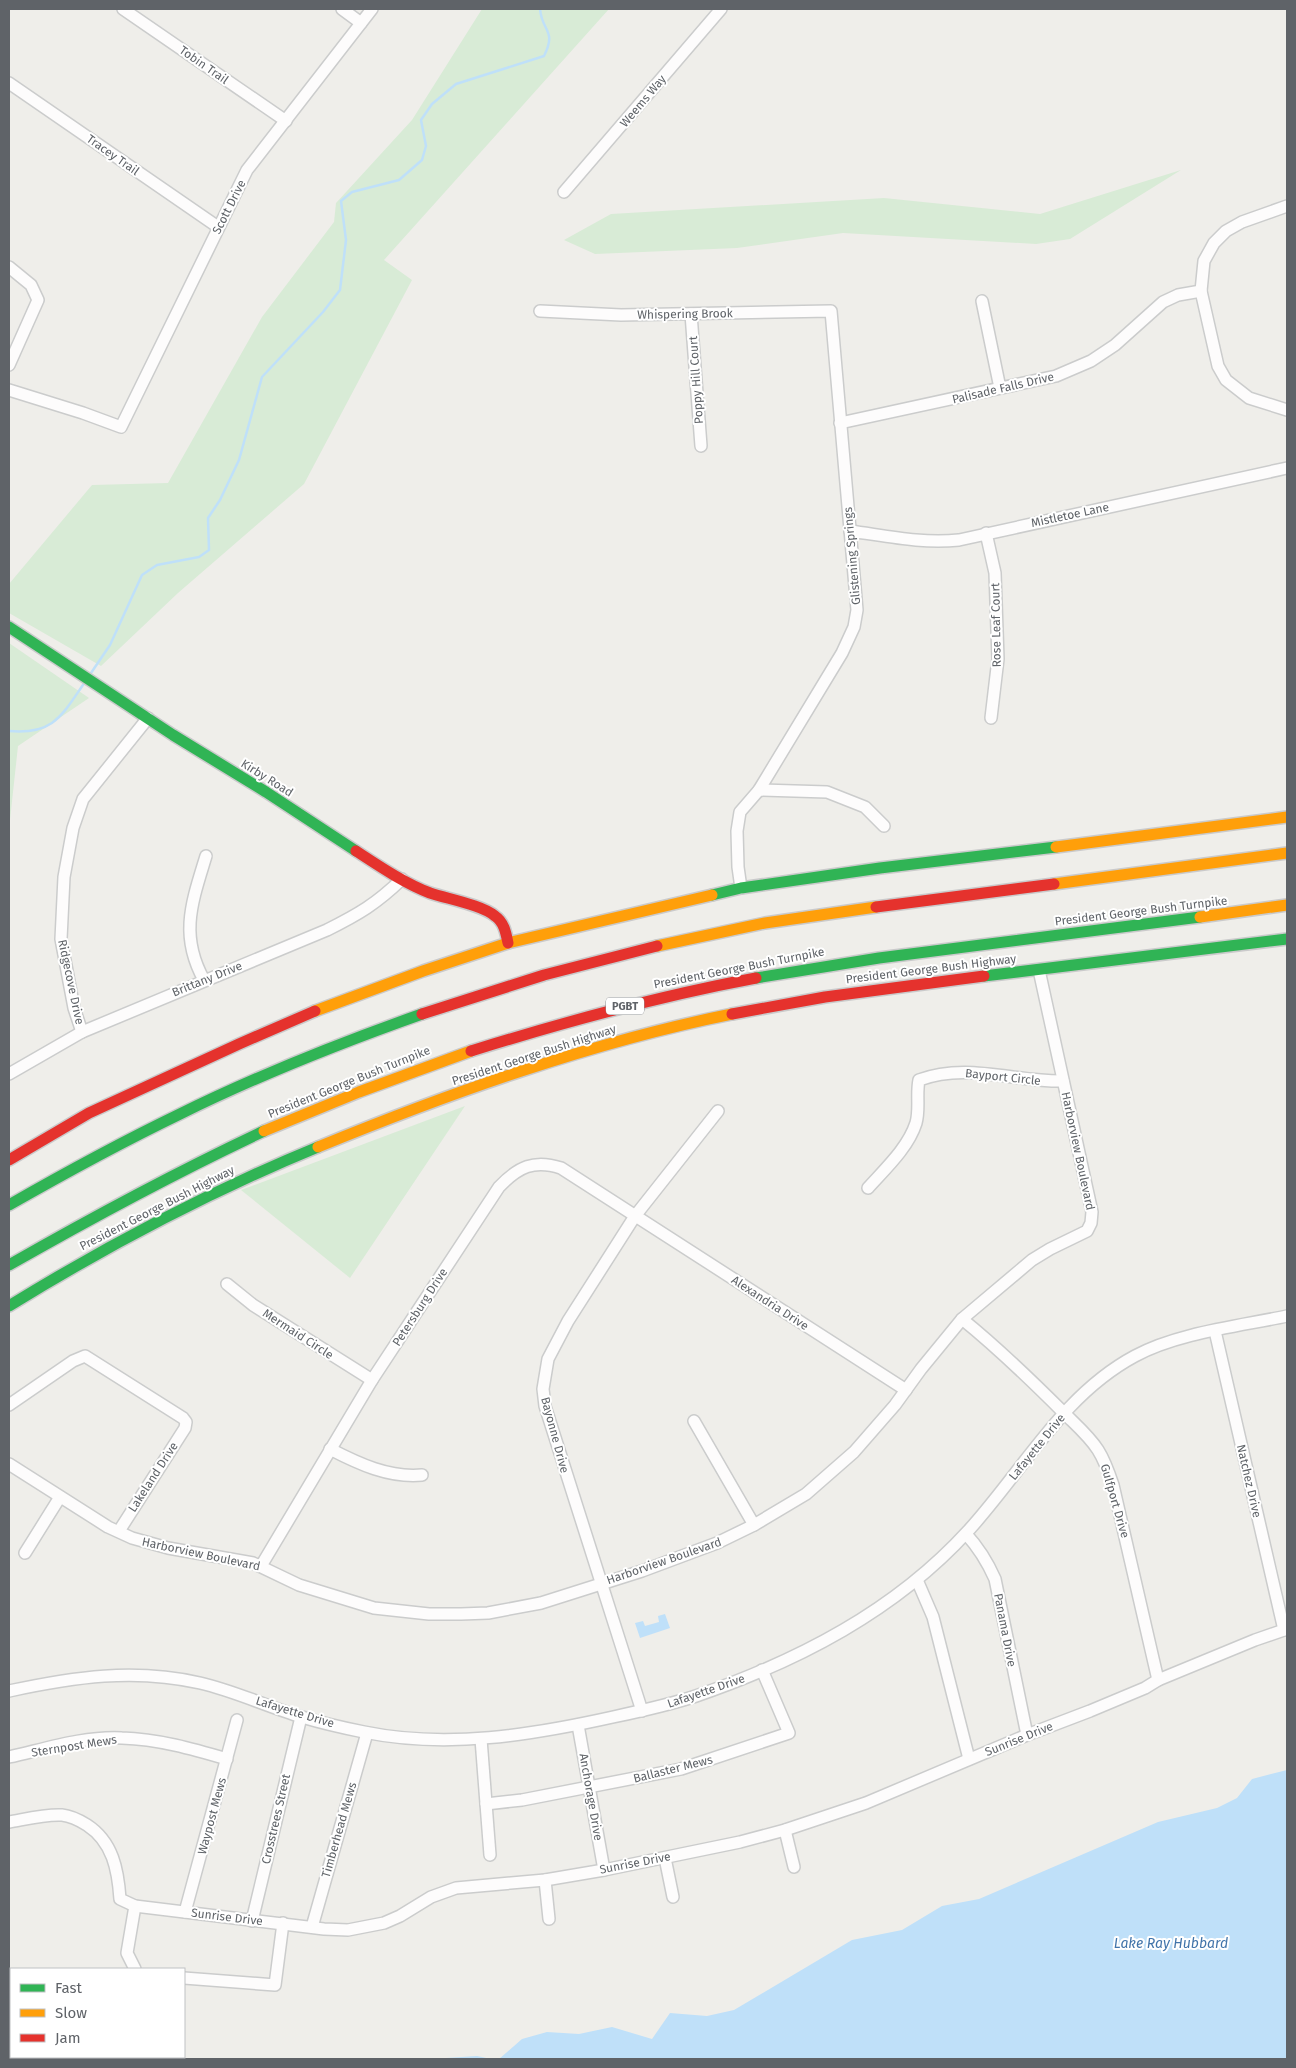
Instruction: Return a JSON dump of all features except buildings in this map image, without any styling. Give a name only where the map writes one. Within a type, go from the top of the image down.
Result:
[{"type":"main road","name":"Kirby Road","points":[[9,627],[64,661],[174,736],[402,879],[428,892],[484,910],[496,916],[504,927],[508,943]]},
{"type":"main road","points":[[9,1160],[89,1113],[239,1044],[340,1001],[423,970],[508,943],[741,888],[880,868],[1287,817]]},
{"type":"main road","points":[[1274,819],[1287,822]]},
{"type":"main road","points":[[9,1205],[138,1133],[278,1068],[405,1019],[494,989],[568,968],[700,936],[800,917],[1287,853]]},
{"type":"main road","name":"President George Bush Turnpike","points":[[9,1265],[154,1184],[276,1125],[411,1071],[565,1022],[665,996],[798,970],[1287,905]]},
{"type":"main road","name":"President George Bush Highway","points":[[9,1306],[104,1249],[204,1197],[309,1151],[419,1107],[519,1073],[658,1031],[822,997],[1287,939]]},
{"type":"street","name":"Tobin Trail","points":[[123,9],[286,121]]},
{"type":"street","points":[[342,9],[361,24]]},
{"type":"street","name":"Scott Drive","points":[[9,390],[121,427],[247,170],[372,9]]},
{"type":"street","name":"Weems Way","points":[[564,192],[722,9]]},
{"type":"street","name":"Tracey Trail","points":[[9,83],[218,227]]},
{"type":"street","points":[[1287,206],[1242,222],[1226,231],[1214,243],[1204,261],[1202,291],[1218,366],[1226,380],[1250,398],[1287,410]]},
{"type":"street","points":[[9,267],[31,285],[35,290],[38,300],[9,365]]},
{"type":"street","name":"Palisade Falls Drive","points":[[840,423],[1056,376],[1091,361],[1115,345],[1163,302],[1178,295],[1202,291]]},
{"type":"street","points":[[982,301],[1000,388]]},
{"type":"street","name":"Whispering Brook","points":[[540,311],[621,315],[831,311]]},
{"type":"street","name":"Glistening Springs","points":[[741,888],[738,870],[737,831],[740,812],[759,790],[842,653],[854,627],[857,610],[831,311]]},
{"type":"street","name":"Poppy Hill Court","points":[[691,314],[701,446]]},
{"type":"street","name":"Mistletoe Lane","points":[[850,531],[936,542],[986,533],[1287,468]]},
{"type":"street","name":"Rose Leaf Court","points":[[986,533],[995,573],[998,659],[992,718]]},
{"type":"street","name":"Ridgecove Drive","points":[[82,1032],[74,1008],[61,940],[64,877],[72,828],[83,799],[148,718]]},
{"type":"street","points":[[759,790],[827,792],[865,807],[884,826]]},
{"type":"street","points":[[204,980],[192,953],[189,924],[192,901],[206,856]]},
{"type":"street","name":"Brittany Drive","points":[[9,1074],[82,1032],[327,930],[362,912],[382,899],[402,879]]},
{"type":"street","name":"Harborview Boulevard","points":[[9,1464],[108,1527],[148,1544],[261,1566],[299,1584],[374,1608],[429,1614],[488,1613],[566,1596],[602,1582],[642,1571],[734,1535],[806,1494],[834,1470],[862,1442],[962,1319],[1032,1260],[1050,1248],[1087,1230],[1091,1223],[1092,1212],[1039,970]]},
{"type":"street","name":"Bayport Circle","points":[[868,1188],[896,1157],[911,1134],[916,1123],[918,1111],[919,1080],[951,1073],[972,1071],[1041,1081],[1063,1081]]},
{"type":"street","name":"Bayonne Drive","points":[[642,1711],[602,1582],[562,1464],[543,1389],[548,1359],[553,1348],[591,1284],[635,1216],[718,1111]]},
{"type":"street","name":"Petersburg Drive","points":[[261,1566],[372,1380],[493,1195],[510,1175],[532,1164],[547,1163],[561,1168],[635,1216]]},
{"type":"street","name":"Alexandria Drive","points":[[635,1216],[906,1390]]},
{"type":"street","name":"Mermaid Circle","points":[[227,1284],[260,1310],[372,1380]]},
{"type":"street","name":"Lafayette Drive","points":[[9,1691],[71,1678],[139,1675],[199,1683],[301,1716],[367,1733],[448,1740],[481,1739],[578,1725],[692,1698],[762,1670],[845,1631],[917,1580],[966,1534],[1064,1413],[1098,1381],[1119,1365],[1158,1345],[1287,1316]]},
{"type":"street","name":"Gulfport Drive","points":[[962,1319],[1012,1362],[1083,1430],[1098,1450],[1107,1467],[1129,1548],[1158,1680]]},
{"type":"street","name":"Natchez Drive","points":[[1216,1331],[1285,1630]]},
{"type":"street","name":"Lakeland Drive","points":[[9,1404],[85,1356],[186,1422],[185,1428],[119,1531]]},
{"type":"street","points":[[694,1421],[754,1524]]},
{"type":"street","points":[[330,1449],[380,1471],[408,1476],[422,1475]]},
{"type":"street","points":[[25,1553],[60,1496]]},
{"type":"street","name":"Panama Drive","points":[[966,1534],[987,1560],[995,1579],[1027,1735]]},
{"type":"street","points":[[917,1580],[933,1617],[956,1714],[969,1759]]},
{"type":"street","name":"Sunrise Drive","points":[[135,1906],[252,1921],[348,1930],[366,1928],[400,1916],[431,1897],[450,1890],[492,1884],[544,1880],[604,1870],[740,1842],[785,1830],[866,1803],[1027,1735],[1090,1711],[1158,1680],[1285,1630]]},
{"type":"street","name":"Ballaster Mews","points":[[486,1804],[522,1800],[589,1788],[681,1769],[789,1733],[762,1670]]},
{"type":"street","name":"Crosstrees Street","points":[[252,1921],[301,1716]]},
{"type":"street","name":"Waypost Mews","points":[[186,1912],[237,1720]]},
{"type":"street","name":"Anchorage Drive","points":[[578,1725],[604,1870]]},
{"type":"street","name":"Timberhead Mews","points":[[312,1927],[367,1733]]},
{"type":"street","name":"Sternpost Mews","points":[[9,1757],[72,1743],[121,1738],[188,1748],[227,1759]]},
{"type":"street","points":[[481,1739],[490,1855]]},
{"type":"street","points":[[9,1822],[63,1815],[78,1819],[103,1837],[116,1865],[120,1899],[135,1906],[127,1953],[134,1968]]},
{"type":"street","points":[[785,1830],[794,1868]]},
{"type":"street","points":[[665,1858],[673,1897]]},
{"type":"street","points":[[544,1880],[549,1919]]},
{"type":"street","points":[[185,1978],[275,1985],[283,1923]]},
{"type":"green space","points":[[482,9],[609,9],[384,260],[412,280],[304,484],[178,593],[101,666],[9,613],[9,584],[92,485],[168,483],[262,317],[334,222],[336,203],[412,120]]},
{"type":"green space","points":[[1181,170],[1070,239],[1036,244],[843,233],[737,248],[595,254],[564,240],[611,214],[884,198],[1040,214]]},
{"type":"green space","points":[[9,643],[89,698],[18,746],[9,829]]},
{"type":"green space","points":[[465,1106],[350,1278],[241,1190]]},
{"type":"water","points":[[665,1614],[670,1628],[640,1638],[635,1623],[643,1621],[645,1626],[659,1622],[658,1616]]},
{"type":"water","name":"Lake Ray Hubbard","points":[[1287,1770],[1287,2059],[499,2059],[522,2039],[547,2032],[579,2034],[612,2027],[652,2039],[670,2013],[707,2016],[734,2010],[852,1940],[902,1930],[942,1906],[979,1899],[1158,1822],[1217,1808],[1237,1798],[1252,1779]]},
{"type":"water","points":[[477,2056],[491,2059],[445,2059],[446,2058]]},
{"type":"waterway","points":[[91,673],[110,645],[142,575],[157,565],[199,557],[209,550],[208,518],[220,500],[239,460],[262,377],[323,312],[340,290],[346,240],[341,201],[352,192],[399,180],[422,160],[426,146],[421,120],[432,104],[456,84],[544,56],[548,47],[549,36],[541,17],[540,9]]},
{"type":"waterway","points":[[9,731],[37,730],[47,726],[63,713],[85,682]]},
{"type":"traffic: fast","points":[[9,627],[173,735],[266,792],[356,851]]},
{"type":"traffic: fast","points":[[712,895],[741,888],[880,868],[1056,847]]},
{"type":"traffic: fast","points":[[756,978],[879,958],[1200,917]]},
{"type":"traffic: fast","points":[[984,976],[1287,939]]},
{"type":"traffic: fast","points":[[9,1205],[115,1147],[240,1086],[300,1060],[422,1014]]},
{"type":"traffic: fast","points":[[9,1265],[135,1195],[264,1131]]},
{"type":"traffic: fast","points":[[9,1306],[46,1283],[160,1220],[238,1182],[318,1147]]},
{"type":"traffic: slow","points":[[1056,847],[1287,817]]},
{"type":"traffic: slow","points":[[1054,884],[1287,853]]},
{"type":"traffic: slow","points":[[315,1011],[423,971],[508,943],[712,895]]},
{"type":"traffic: slow","points":[[1200,917],[1287,905]]},
{"type":"traffic: slow","points":[[657,946],[765,923],[876,907]]},
{"type":"traffic: slow","points":[[318,1147],[419,1107],[574,1054],[627,1039],[732,1014]]},
{"type":"traffic: slow","points":[[264,1131],[359,1092],[471,1051]]},
{"type":"traffic: jam","points":[[356,851],[420,889],[473,905],[489,912],[498,918],[503,925],[508,943]]},
{"type":"traffic: jam","points":[[876,907],[1054,884]]},
{"type":"traffic: jam","points":[[422,1014],[544,975],[657,946]]},
{"type":"traffic: jam","points":[[732,1014],[825,997],[984,976]]},
{"type":"traffic: jam","points":[[471,1051],[612,1010],[756,978]]},
{"type":"traffic: jam","points":[[9,1160],[89,1113],[315,1011]]}]
